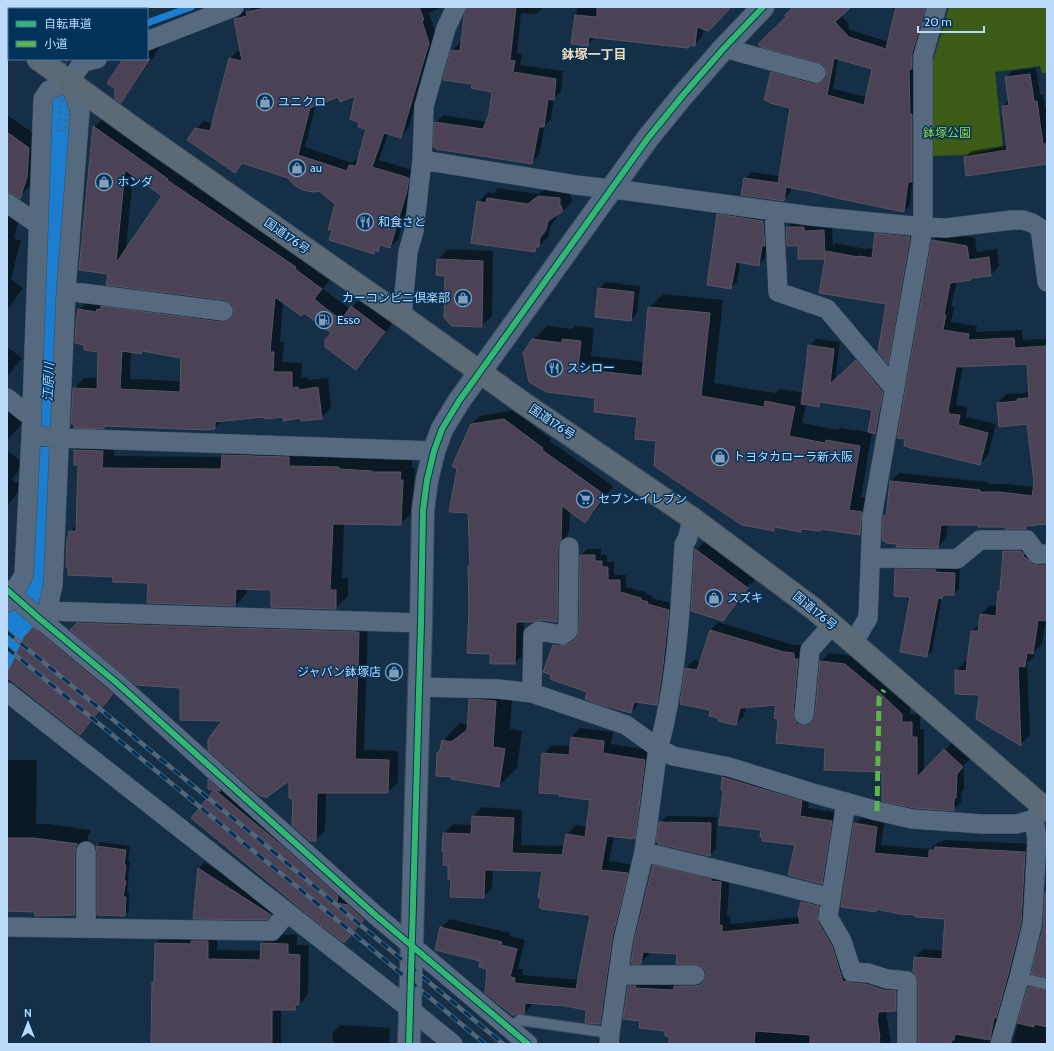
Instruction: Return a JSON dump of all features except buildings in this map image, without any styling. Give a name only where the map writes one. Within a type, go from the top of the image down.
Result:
[{"type":"highway","name":"国道176号","points":[[39,60],[480,372],[692,518],[814,609],[1041,812]]},
{"type":"street","points":[[148,41],[234,7]]},
{"type":"street","points":[[402,316],[408,252],[414,231],[422,160],[424,106],[446,28],[456,7]]},
{"type":"street","points":[[410,1044],[423,510],[427,480],[434,451],[442,429],[458,401],[648,138],[724,48],[763,7]]},
{"type":"street","points":[[853,643],[868,618],[872,518],[923,227],[923,56],[936,7]]},
{"type":"street","points":[[724,48],[816,73]]},
{"type":"street","points":[[82,60],[69,82],[49,90],[43,99],[24,575],[9,596],[44,615],[372,914],[528,1044]]},
{"type":"street","points":[[44,615],[53,585],[66,291],[80,111],[69,82]]},
{"type":"street","points":[[422,160],[576,185],[811,216],[946,228],[1012,220],[1024,220],[1040,228],[1045,240],[1047,282]]},
{"type":"street","points":[[7,203],[39,225]]},
{"type":"street","points":[[774,211],[778,292],[828,308],[894,388]]},
{"type":"street","points":[[66,291],[223,311]]},
{"type":"street","points":[[7,398],[31,426],[59,438],[434,451]]},
{"type":"street","points":[[609,1039],[623,941],[644,852],[658,748],[662,737],[673,681],[681,612],[684,545],[688,537],[692,518]]},
{"type":"street","points":[[870,558],[957,559],[980,540],[1027,540],[1037,554],[1047,554]]},
{"type":"street","points":[[532,693],[533,635],[539,631],[562,635],[568,631],[569,547]]},
{"type":"street","points":[[44,615],[421,623]]},
{"type":"street","points":[[804,715],[810,650],[832,625]]},
{"type":"street","points":[[419,687],[498,689],[532,693],[626,725],[658,748],[673,756],[729,767],[877,811],[912,819],[982,824],[1017,824],[1041,812]]},
{"type":"street","points":[[7,692],[453,1044]]},
{"type":"street","points":[[846,802],[828,917],[842,941],[852,972],[868,973],[888,979],[907,981],[907,1044]]},
{"type":"street","points":[[1000,1044],[1019,978],[1032,925],[1034,912],[1036,838],[1041,812]]},
{"type":"street","points":[[86,851],[86,928]]},
{"type":"street","points":[[644,852],[831,898]]},
{"type":"street","points":[[7,927],[272,931],[287,913]]},
{"type":"street","points":[[618,975],[695,975]]},
{"type":"lane","points":[[1019,978],[1047,984]]},
{"type":"lane","points":[[509,1029],[520,1020],[609,1039]]},
{"type":"path","points":[[69,106],[66,131],[58,130],[65,61],[82,60]]},
{"type":"green space","name":"鉢塚公園","points":[[949,7],[1047,7],[1047,73],[1042,73],[1040,66],[995,72],[1003,147],[964,155],[933,156],[932,64]]},
{"type":"waterway","points":[[148,23],[191,7]]},
{"type":"waterway","name":"江原川","points":[[7,650],[36,588],[44,497],[54,235],[62,108]]},
{"type":"railway","points":[[7,632],[256,837],[503,1044]]},
{"type":"railway","points":[[7,648],[336,919],[485,1044]]},
{"type":"marked path","points":[[877,811],[879,698],[884,690]]},
{"type":"cycle path","points":[[409,1044],[423,510],[427,480],[434,451],[442,429],[459,401],[648,138],[724,48],[763,7]]},
{"type":"cycle path","points":[[7,590],[117,683],[373,913],[528,1044]]},
{"type":"place","name":"ユニクロ","points":[[265,102]]},
{"type":"place","name":"au","points":[[297,168]]},
{"type":"place","name":"ホンダ","points":[[104,182]]},
{"type":"place","name":"和食さと","points":[[365,222]]},
{"type":"place","name":"カーコンビニ倶楽部","points":[[463,298]]},
{"type":"place","name":"Esso","points":[[324,320]]},
{"type":"place","name":"スシロー","points":[[554,368]]},
{"type":"place","name":"トヨタカローラ新大阪","points":[[720,457]]},
{"type":"place","name":"セブン-イレブン","points":[[585,499]]},
{"type":"place","name":"スズキ","points":[[714,598]]},
{"type":"place","name":"ジャパン鉢塚店","points":[[394,672]]},
{"type":"district","name":"鉢塚一丁目","points":[[594,54]]}]
